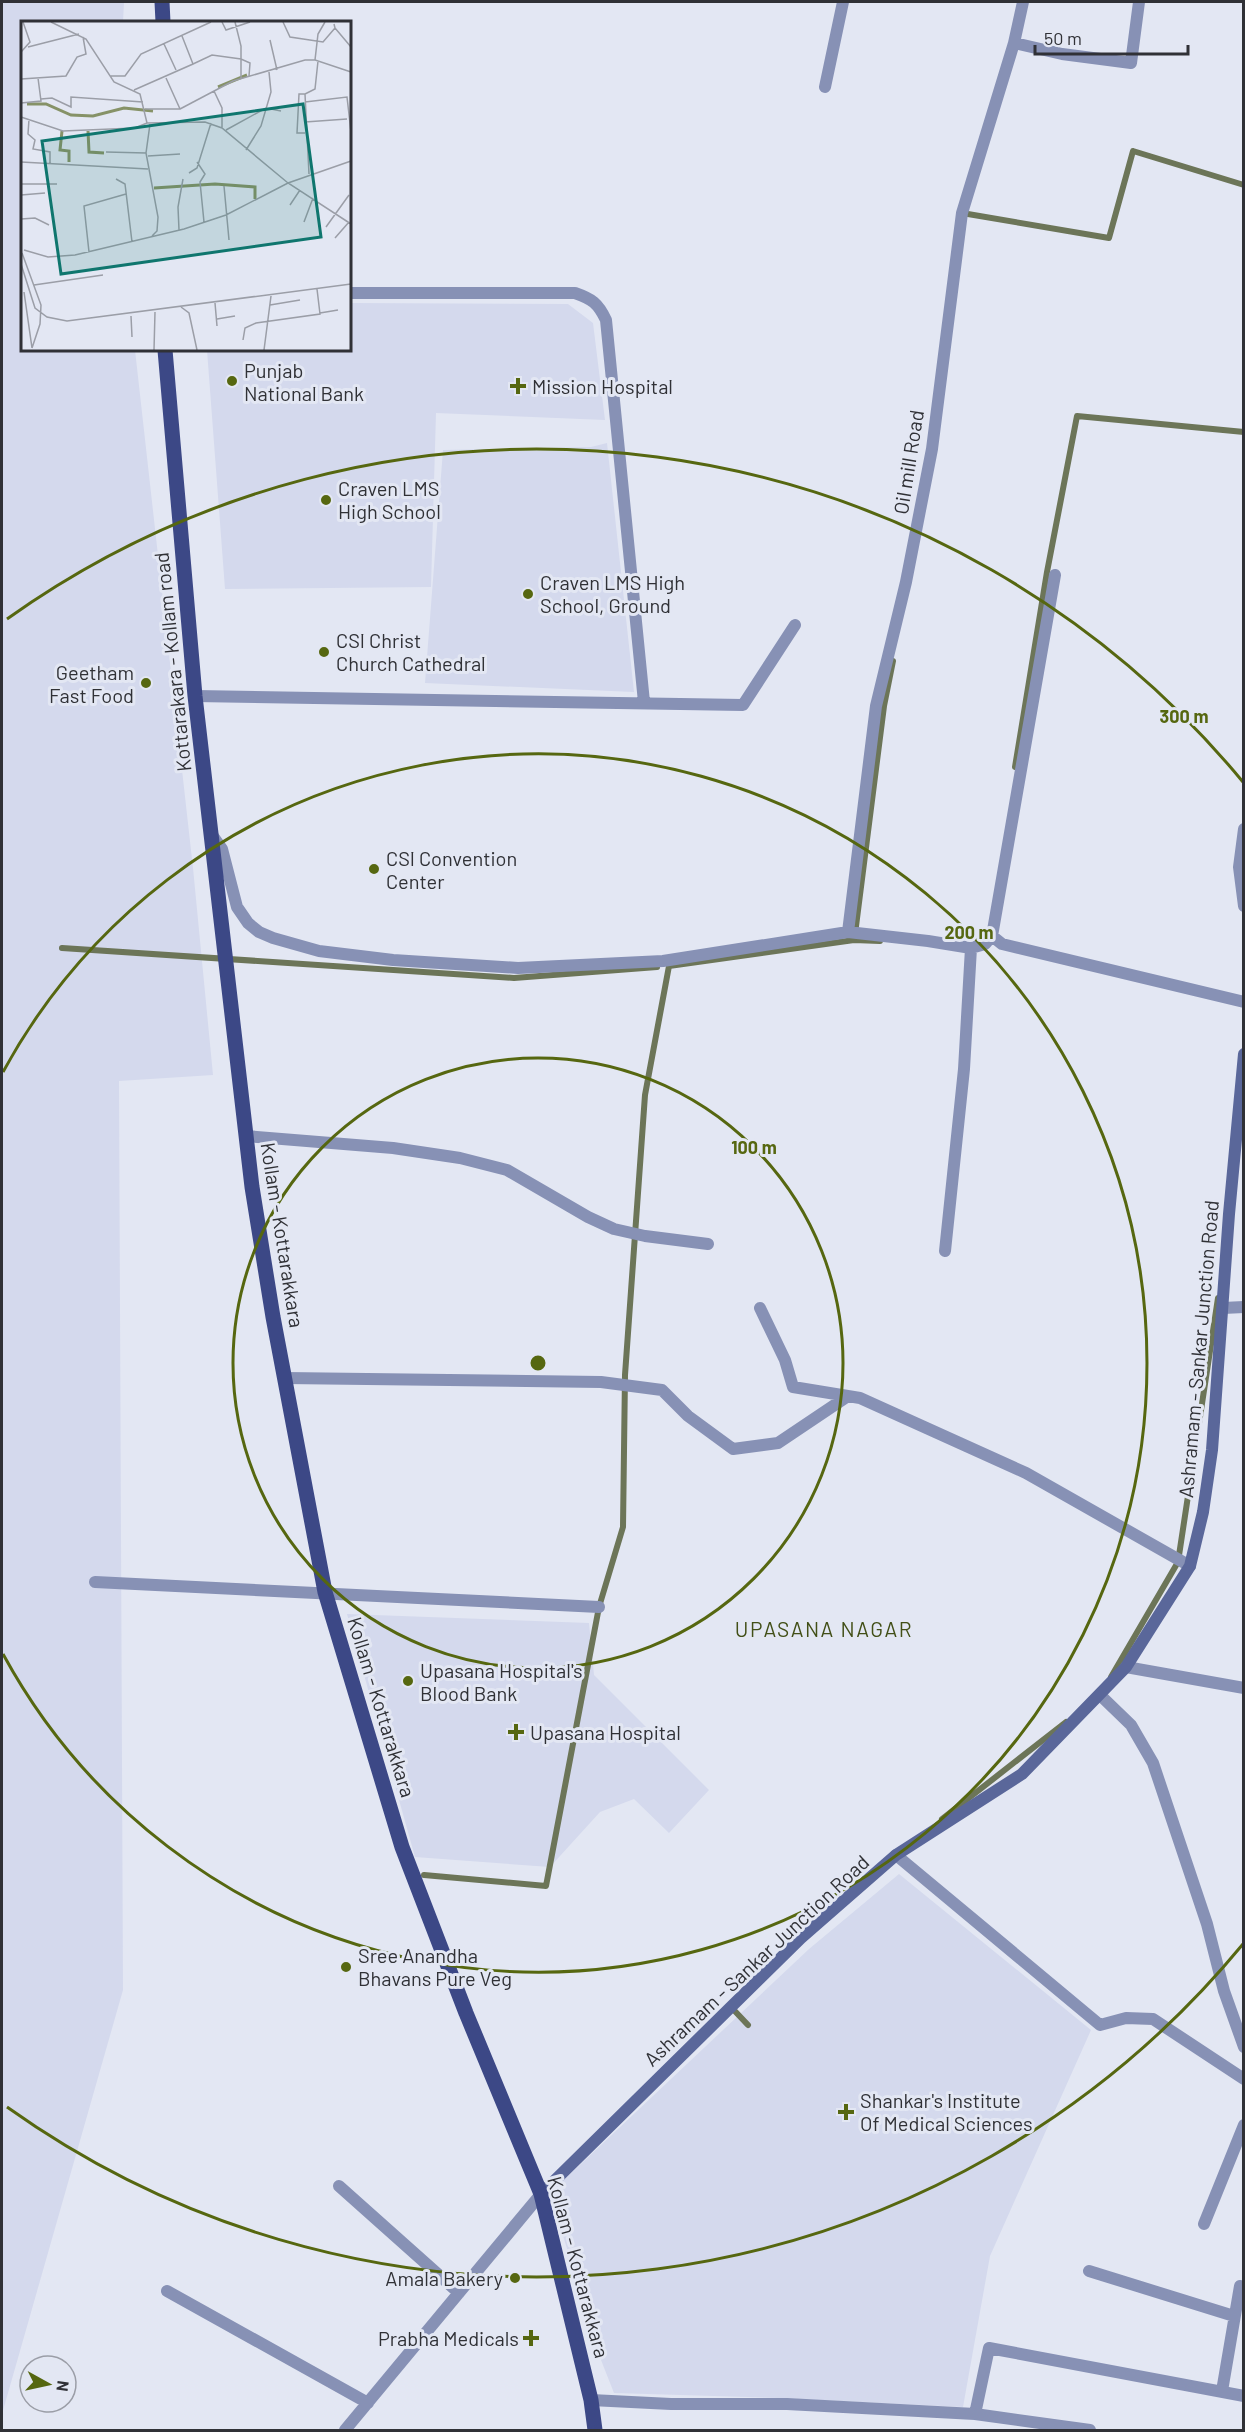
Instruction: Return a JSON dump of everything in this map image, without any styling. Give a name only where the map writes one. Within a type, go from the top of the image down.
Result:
[{"type":"main road","name":"Kottarakara - Kollam road","points":[[165,351],[195,696],[227,969]]},
{"type":"main road","name":"Kollam - Kottarakkara","points":[[227,969],[252,1188],[325,1592],[402,1847],[466,2013],[541,2194],[591,2400],[596,2430]]},
{"type":"street","points":[[825,87],[843,2]]},
{"type":"street","name":"Oil mill Road","points":[[848,932],[876,706],[906,582],[932,449],[962,213],[1014,43],[1023,2]]},
{"type":"street","points":[[1014,43],[1062,54],[1131,63],[1139,2]]},
{"type":"street","points":[[351,293],[575,293],[592,298],[599,306],[606,320],[644,702]]},
{"type":"street","points":[[212,835],[222,849],[237,907],[248,922],[259,932],[273,938],[318,951],[393,960],[518,968],[663,961],[848,932],[971,948],[985,944],[992,936],[1055,575]]},
{"type":"street","points":[[195,696],[743,705],[795,625]]},
{"type":"street","points":[[1244,829],[1239,867],[1244,906]]},
{"type":"street","points":[[992,936],[1002,944],[1244,1002]]},
{"type":"street","points":[[945,1251],[964,1069],[971,948]]},
{"type":"street","name":"Ashramam - Sankar Junction Road","points":[[541,2194],[801,1938],[896,1855],[1022,1774],[1125,1667],[1190,1566],[1203,1512],[1212,1450],[1244,1054]]},
{"type":"street","points":[[246,1136],[393,1148],[460,1158],[507,1170],[588,1217],[614,1229],[708,1245]]},
{"type":"street","points":[[1223,1308],[1244,1307]]},
{"type":"street","points":[[760,1308],[785,1360],[793,1387],[860,1398],[1026,1473],[1190,1566]]},
{"type":"street","points":[[285,1378],[601,1382],[662,1390],[688,1416],[733,1449],[778,1443],[848,1396]]},
{"type":"street","points":[[95,1582],[599,1607]]},
{"type":"street","points":[[1125,1667],[1244,1688]]},
{"type":"street","points":[[1100,1695],[1131,1725],[1154,1763],[1207,1924],[1224,1990],[1244,2047]]},
{"type":"street","points":[[896,1855],[1100,2025],[1126,2018],[1153,2019],[1244,2079]]},
{"type":"street","points":[[1204,2224],[1244,2125]]},
{"type":"street","points":[[339,2186],[459,2293]]},
{"type":"street","points":[[345,2430],[541,2194]]},
{"type":"street","points":[[1089,2271],[1234,2316]]},
{"type":"street","points":[[1222,2391],[1240,2286],[1244,2287]]},
{"type":"street","points":[[167,2291],[368,2403]]},
{"type":"street","points":[[975,2414],[989,2348],[1244,2396]]},
{"type":"street","points":[[591,2400],[671,2404],[787,2404],[975,2414],[1090,2430]]},
{"type":"shaded area","points":[[2,2],[124,2],[123,21],[21,21],[21,351],[135,351],[193,868],[213,1075],[119,1081],[123,1990],[2,2414]]},
{"type":"shaded area","name":"Craven LMS High School","points":[[351,303],[568,304],[593,323],[605,420],[436,413],[431,587],[225,589],[207,351],[351,351]]},
{"type":"shaded area","name":"Craven LMS High School, Ground","points":[[607,443],[634,692],[425,683],[443,450],[591,447]]},
{"type":"shaded area","name":"Upasana Hospital","points":[[347,1614],[589,1623],[594,1675],[709,1790],[669,1833],[634,1799],[600,1812],[550,1867],[415,1857]]},
{"type":"shaded area","name":"Shankar's Institute Of Medical Sciences","points":[[899,1874],[1091,2030],[990,2256],[963,2407],[614,2393],[601,2360],[550,2193],[809,1949]]},
{"type":"waterway","points":[[962,213],[1109,238],[1133,151],[1244,185]]},
{"type":"waterway","points":[[1015,767],[1047,572],[1077,416],[1244,432]]},
{"type":"waterway","points":[[855,934],[884,706],[893,661]]},
{"type":"waterway","points":[[424,1875],[546,1886],[599,1607],[623,1527],[625,1375],[645,1095],[669,966],[854,940],[880,941]]},
{"type":"waterway","points":[[62,948],[514,978],[657,967]]},
{"type":"waterway","points":[[1111,1677],[1178,1562],[1218,1298]]},
{"type":"waterway","points":[[942,1819],[1066,1722]]},
{"type":"waterway","points":[[732,2005],[731,2007],[748,2025]]},
{"type":"place","name":"Punjab National Bank","points":[[232,381]]},
{"type":"place","name":"Mission Hospital","points":[[518,386]]},
{"type":"place","name":"Craven LMS High School","points":[[326,500]]},
{"type":"place","name":"Craven LMS High School, Ground","points":[[528,594]]},
{"type":"place","name":"CSI Christ Church Cathedral","points":[[324,652]]},
{"type":"place","name":"Geetham Fast Food","points":[[146,683]]},
{"type":"place","name":"CSI Convention Center","points":[[374,869]]},
{"type":"place","name":"Upasana Hospital's Blood Bank","points":[[408,1681]]},
{"type":"place","name":"Upasana Hospital","points":[[516,1732]]},
{"type":"place","name":"Sree Anandha Bhavans Pure Veg","points":[[346,1967]]},
{"type":"place","name":"Shankar's Institute Of Medical Sciences","points":[[846,2112]]},
{"type":"place","name":"Amala Bakery","points":[[515,2278]]},
{"type":"place","name":"Prabha Medicals","points":[[531,2338]]},
{"type":"district","name":"UPASANA NAGAR","points":[[824,1628]]}]
